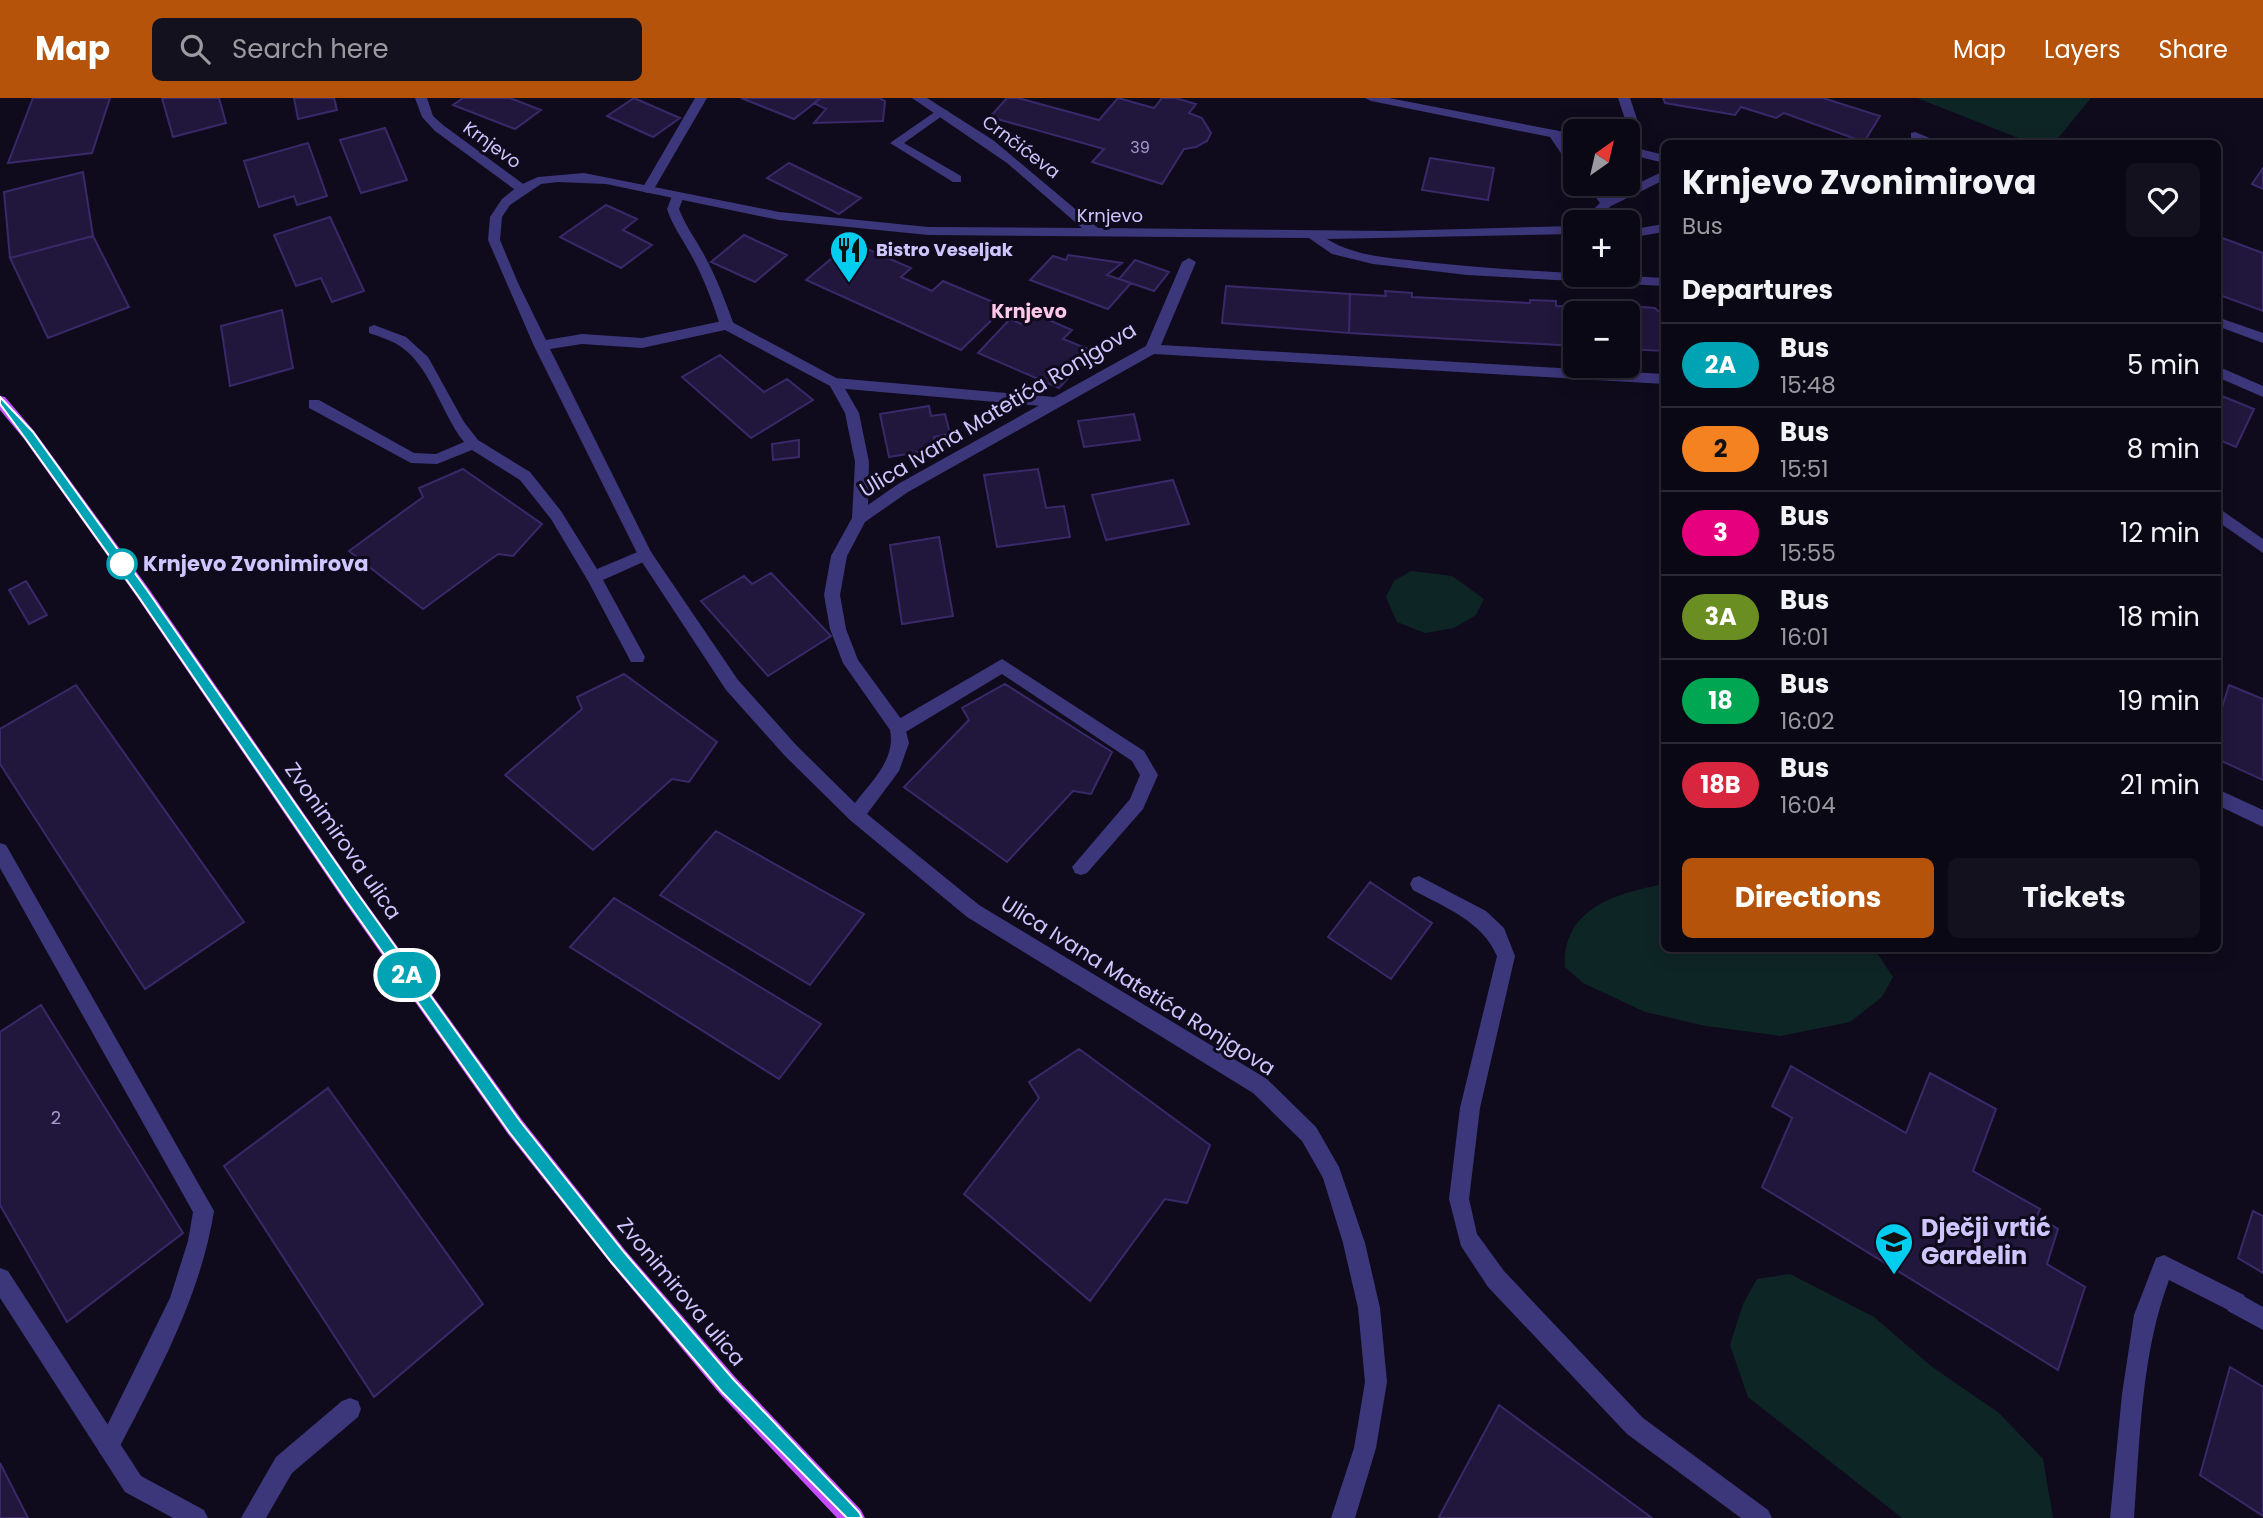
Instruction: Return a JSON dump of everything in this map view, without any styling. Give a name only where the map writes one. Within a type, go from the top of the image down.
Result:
[{"type":"main road","name":"Zvonimirova ulica","points":[[0,401],[29,435],[135,582],[350,895],[514,1127],[618,1257],[728,1386],[853,1518]]},
{"type":"street","name":"Krnjevo","points":[[421,98],[428,117],[439,128],[522,189],[538,181],[584,177],[779,216],[949,232],[1389,235],[1563,230]]},
{"type":"street","points":[[648,188],[701,98]]},
{"type":"street","name":"Crnčićeva","points":[[918,98],[943,111],[1048,189],[1096,234]]},
{"type":"street","points":[[1371,98],[1563,136]]},
{"type":"street","points":[[1624,98],[1631,119]]},
{"type":"street","points":[[943,111],[896,143],[957,179]]},
{"type":"street","points":[[1554,134],[1563,147]]},
{"type":"street","points":[[1915,136],[1924,140]]},
{"type":"street","points":[[1640,154],[1661,158]]},
{"type":"street","points":[[1598,210],[1606,202],[1661,176]]},
{"type":"street","name":"Ulica Ivana Matetića Ronjgova","points":[[522,189],[506,202],[496,217],[494,240],[541,346],[645,555],[732,685],[791,751],[856,814],[973,911],[1260,1086],[1309,1134],[1332,1174],[1354,1243],[1369,1308],[1376,1382],[1365,1448],[1343,1518]]},
{"type":"street","points":[[678,196],[673,209],[678,223],[702,263],[727,325],[835,383],[1054,402]]},
{"type":"street","points":[[1601,196],[1606,202]]},
{"type":"street","points":[[1640,232],[1661,228]]},
{"type":"street","points":[[1310,233],[1337,251],[1373,260],[1467,271],[1661,282]]},
{"type":"street","name":"Ulica Ivana Matetića Ronjgova","points":[[898,728],[851,663],[838,629],[832,595],[839,556],[860,518],[903,488],[1152,349],[1189,262]]},
{"type":"street","points":[[2221,322],[2263,338]]},
{"type":"street","points":[[541,346],[582,339],[642,343],[727,325]]},
{"type":"street","points":[[374,330],[401,340],[424,360],[458,425],[473,444],[525,476],[556,515],[594,577],[637,657]]},
{"type":"street","points":[[1152,349],[1661,379]]},
{"type":"street","points":[[2221,372],[2263,392]]},
{"type":"street","name":"Ulica Ivana Matetića Ronjgova","points":[[835,383],[852,413],[862,462],[860,518]]},
{"type":"street","points":[[314,404],[411,458],[437,459],[473,444]]},
{"type":"street","points":[[2221,516],[2263,547]]},
{"type":"street","points":[[594,577],[645,555]]},
{"type":"street","points":[[856,814],[892,766],[901,743],[898,728],[1002,666],[1138,756],[1149,775],[1137,804],[1080,867]]},
{"type":"street","points":[[2221,798],[2263,819]]},
{"type":"street","points":[[0,851],[204,1211],[201,1241],[166,1330],[108,1446]]},
{"type":"street","points":[[1419,884],[1479,917],[1497,934],[1506,956],[1470,1108],[1459,1199],[1468,1239],[1496,1279],[1635,1426],[1760,1518]]},
{"type":"street","points":[[2122,1518],[2133,1394],[2145,1315],[2164,1266],[2263,1320]]},
{"type":"street","points":[[0,1279],[133,1485],[196,1518]]},
{"type":"street","points":[[253,1518],[284,1465],[350,1409]]},
{"type":"green space","points":[[1917,98],[2091,98],[2056,140],[2023,140]]},
{"type":"green space","points":[[1411,571],[1452,576],[1484,599],[1476,615],[1454,628],[1425,633],[1397,622],[1386,597],[1394,581]]},
{"type":"green space","points":[[1661,885],[1661,952],[1875,952],[1893,977],[1882,997],[1850,1022],[1781,1036],[1706,1026],[1645,1012],[1583,983],[1565,967],[1566,947],[1573,930],[1583,917],[1596,907],[1628,892]]},
{"type":"green space","points":[[1790,1274],[1874,1317],[1931,1366],[1999,1413],[2043,1459],[2053,1518],[1902,1518],[1748,1397],[1730,1345],[1743,1304],[1757,1279]]},
{"type":"building","points":[[33,98],[110,98],[92,153],[8,163]]},
{"type":"building","points":[[162,98],[219,98],[226,123],[173,137]]},
{"type":"building","points":[[294,98],[334,98],[337,110],[298,119]]},
{"type":"building","points":[[463,98],[510,98],[541,110],[515,129],[453,105]]},
{"type":"building","points":[[634,98],[680,118],[653,137],[607,116]]},
{"type":"building","points":[[741,98],[821,98],[794,119]]},
{"type":"building","points":[[821,98],[879,98],[885,101],[883,121],[814,123],[826,109],[814,103]]},
{"type":"building","points":[[1007,98],[1018,98],[1099,120],[1118,98],[1154,108],[1162,98],[1175,98],[1196,104],[1189,113],[1202,118],[1211,133],[1207,141],[1184,149],[1162,184],[1092,162],[1104,149],[990,117]]},
{"type":"building","points":[[1663,98],[1823,98],[1880,116],[1865,140],[1858,140],[1784,113],[1776,118],[1741,107],[1735,115],[1665,103]]},
{"type":"building","points":[[385,128],[407,180],[361,193],[340,140]]},
{"type":"building","points":[[308,143],[327,196],[297,205],[294,196],[259,207],[244,161]]},
{"type":"building","points":[[1430,158],[1494,168],[1488,200],[1422,190]]},
{"type":"building","points":[[789,163],[861,198],[839,214],[767,178]]},
{"type":"building","points":[[2263,168],[2263,189],[2252,184]]},
{"type":"building","points":[[83,172],[93,236],[10,258],[4,192]]},
{"type":"building","points":[[606,205],[637,219],[623,230],[652,245],[621,268],[560,237]]},
{"type":"building","points":[[330,217],[364,291],[332,302],[321,278],[296,286],[274,235]]},
{"type":"building","points":[[744,235],[787,255],[755,282],[711,262]]},
{"type":"building","points":[[93,236],[129,307],[48,338],[10,258]]},
{"type":"building","points":[[2221,237],[2263,253],[2263,311],[2221,295]]},
{"type":"building","points":[[851,242],[911,268],[901,277],[932,291],[943,281],[1005,307],[961,350],[806,280]]},
{"type":"building","points":[[1068,255],[1122,263],[1107,275],[1131,283],[1108,309],[1030,280],[1053,256],[1066,260]]},
{"type":"building","points":[[1135,260],[1169,272],[1154,291],[1119,279]]},
{"type":"building","points":[[1226,286],[1350,294],[1349,333],[1222,323]]},
{"type":"building","points":[[1385,291],[1412,293],[1412,297],[1530,303],[1530,300],[1556,301],[1556,306],[1563,306],[1563,345],[1349,333],[1350,294],[1386,296]]},
{"type":"building","points":[[1640,307],[1655,308],[1661,312],[1661,351],[1640,350]]},
{"type":"building","points":[[282,310],[293,368],[230,386],[221,326]]},
{"type":"building","points":[[1035,314],[1072,330],[1063,339],[1093,351],[1059,388],[978,353],[1010,319],[1024,325]]},
{"type":"building","points":[[720,355],[764,392],[787,379],[813,400],[751,438],[682,377]]},
{"type":"building","points":[[2221,396],[2254,409],[2236,447],[2221,441]]},
{"type":"building","points":[[929,406],[931,416],[945,414],[950,434],[934,437],[937,449],[889,457],[880,414]]},
{"type":"building","points":[[1134,414],[1140,440],[1084,447],[1078,421]]},
{"type":"building","points":[[799,440],[799,457],[773,460],[772,444]]},
{"type":"building","points":[[463,469],[542,524],[513,556],[498,554],[423,609],[349,551],[423,497],[419,488]]},
{"type":"building","points":[[1038,469],[1046,508],[1064,506],[1070,537],[997,547],[984,475]]},
{"type":"building","points":[[1173,480],[1189,524],[1106,540],[1092,495]]},
{"type":"building","points":[[939,537],[953,616],[902,624],[890,545]]},
{"type":"building","points":[[771,573],[831,636],[768,676],[701,601],[744,576],[752,584]]},
{"type":"building","points":[[26,581],[47,615],[29,624],[9,590]]},
{"type":"building","points":[[624,674],[717,742],[689,782],[672,779],[593,850],[505,775],[582,709],[577,697]]},
{"type":"building","points":[[1005,684],[1112,752],[1091,794],[1073,791],[1007,862],[904,787],[969,720],[962,708]]},
{"type":"building","points":[[76,685],[244,922],[145,989],[0,764],[0,729]]},
{"type":"building","points":[[2229,685],[2263,699],[2263,780],[2221,761],[2221,711]]},
{"type":"building","points":[[716,831],[864,914],[810,985],[660,895]]},
{"type":"building","points":[[1370,882],[1432,923],[1391,979],[1328,937]]},
{"type":"building","points":[[614,898],[821,1024],[779,1079],[570,947]]},
{"type":"building","points":[[41,1005],[183,1233],[67,1322],[0,1205],[0,1032]]},
{"type":"building","points":[[1079,1049],[1210,1145],[1187,1203],[1165,1199],[1090,1301],[964,1194],[1039,1098],[1029,1082]]},
{"type":"building","points":[[1791,1066],[1906,1133],[1930,1073],[1996,1109],[1973,1171],[2040,1209],[2037,1216],[2058,1229],[2047,1264],[2085,1287],[2058,1370],[1762,1187],[1792,1118],[1772,1106]]},
{"type":"building","points":[[328,1088],[483,1304],[374,1397],[224,1166]]},
{"type":"building","points":[[2253,1211],[2263,1216],[2263,1273],[2238,1258]]},
{"type":"building","points":[[2230,1367],[2263,1387],[2263,1516],[2200,1475]]},
{"type":"building","points":[[1499,1405],[1652,1518],[1439,1517]]},
{"type":"building","points":[[0,1463],[28,1518],[0,1518]]},
{"type":"bus line","name":"2A","points":[[0,401],[29,435],[143,593],[350,895],[514,1127],[618,1257],[728,1386],[853,1518]]},
{"type":"place","name":"Bistro Veseljak","points":[[849,284]]},
{"type":"place","name":"Krnjevo Zvonimirova","points":[[122,564]]},
{"type":"place","name":"Dječji vrtić Gardelin","points":[[1894,1276]]},
{"type":"district","name":"Krnjevo","points":[[1029,311]]}]
